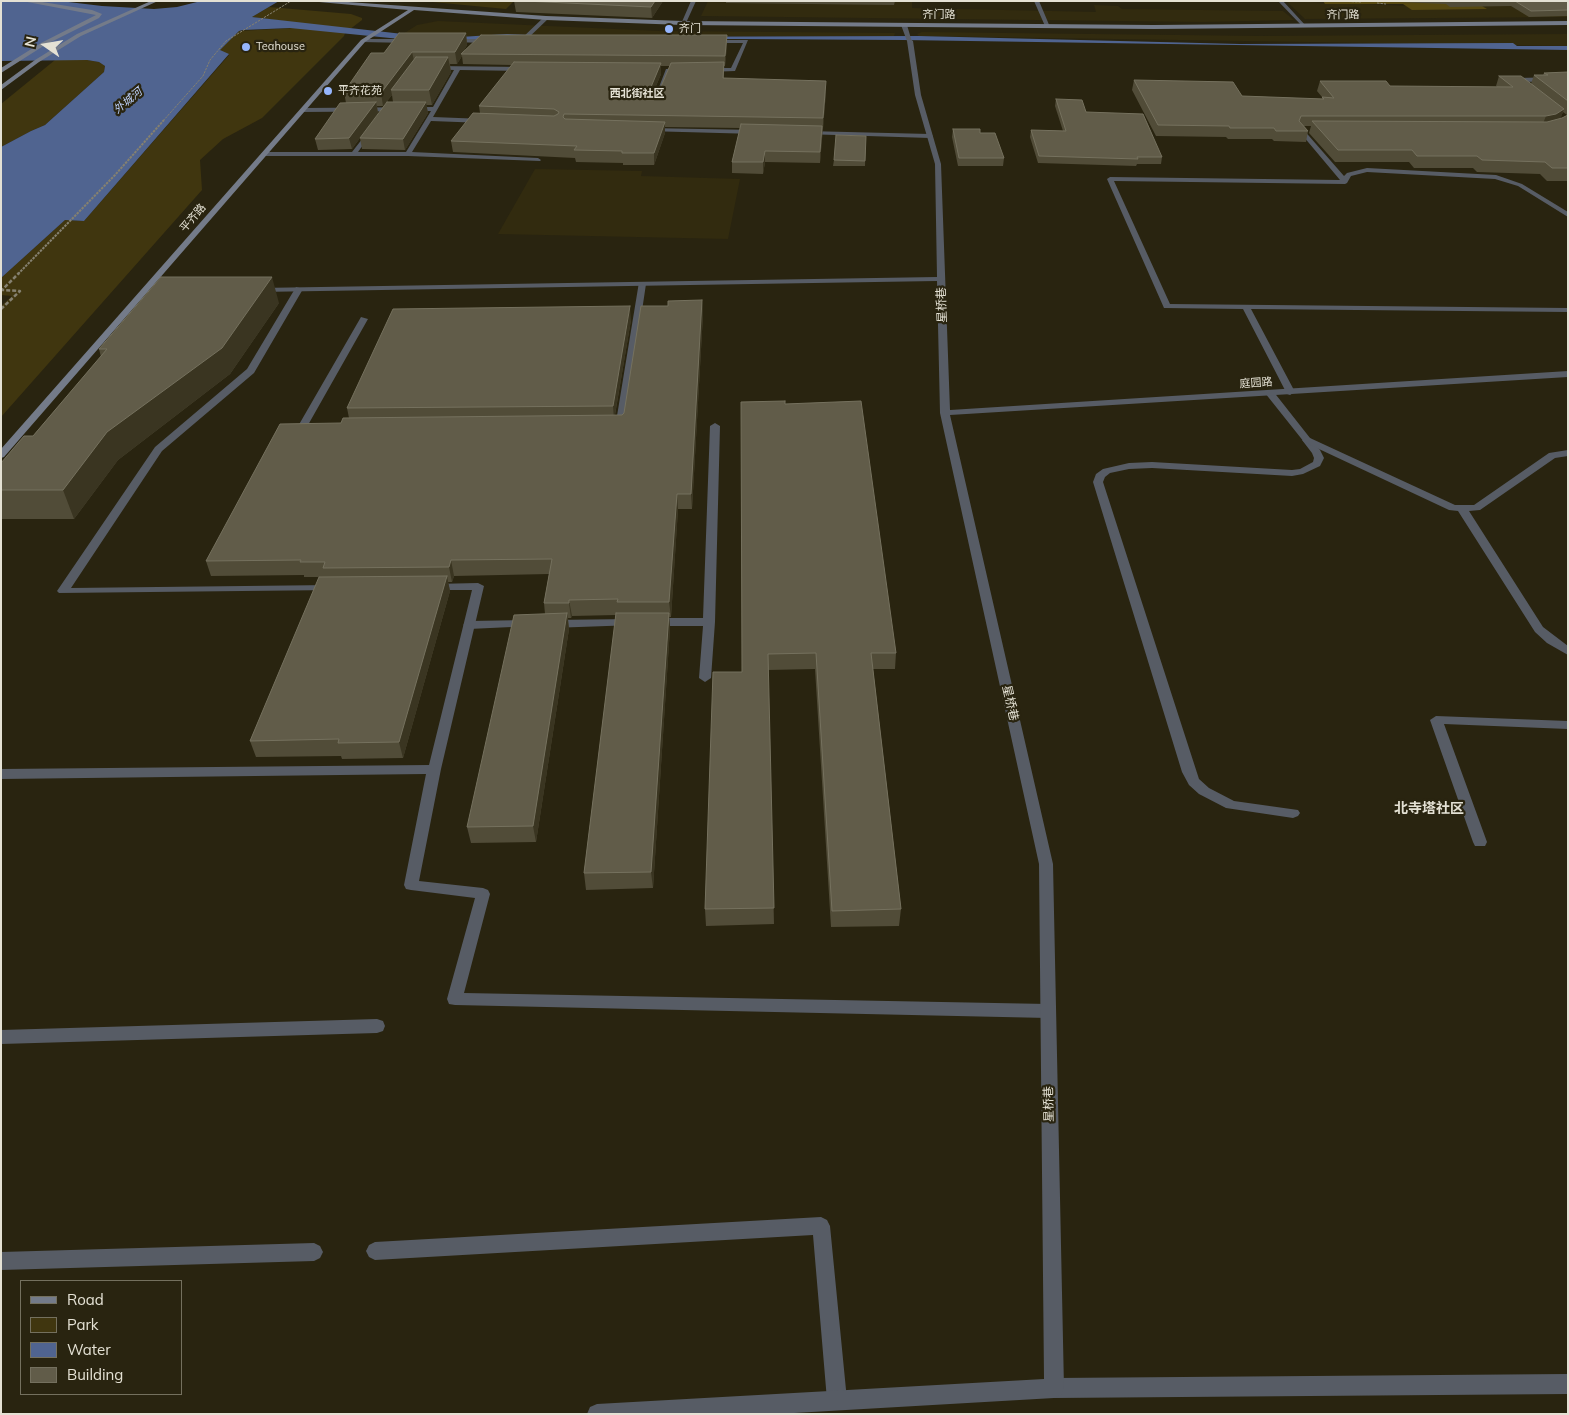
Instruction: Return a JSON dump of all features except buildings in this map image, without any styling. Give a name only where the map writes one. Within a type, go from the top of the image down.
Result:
[{"type":"main road","points":[[24,1],[92,11],[99,14],[97,17]]},
{"type":"main road","points":[[1,88],[79,35],[156,1]]},
{"type":"main road","name":"齐门路","points":[[310,1],[546,18],[683,23],[1048,26],[1568,23]]},
{"type":"main road","name":"平齐路","points":[[1,455],[363,41],[377,30],[412,9]]},
{"type":"main road","points":[[1,71],[62,34],[107,13]]},
{"type":"street","points":[[683,23],[694,1]]},
{"type":"street","points":[[1036,1],[1048,26]]},
{"type":"street","points":[[1280,1],[1304,25]]},
{"type":"street","points":[[523,41],[546,18]]},
{"type":"street","name":"星桥巷","points":[[904,25],[909,38],[918,95],[938,164],[945,414],[1046,864],[1054,1388]]},
{"type":"street","points":[[363,41],[412,41]]},
{"type":"street","points":[[442,41],[492,41]]},
{"type":"street","points":[[512,41],[532,41]]},
{"type":"street","points":[[705,70],[733,70],[746,41],[707,41]]},
{"type":"street","points":[[424,68],[534,69]]},
{"type":"street","points":[[408,154],[458,68]]},
{"type":"street","points":[[658,70],[686,70]]},
{"type":"street","points":[[656,99],[668,70]]},
{"type":"street","points":[[1525,88],[1516,80],[1567,79]]},
{"type":"street","points":[[380,117],[391,103]]},
{"type":"street","points":[[303,110],[435,109]]},
{"type":"street","points":[[429,119],[487,121]]},
{"type":"street","points":[[353,155],[375,125]]},
{"type":"street","points":[[1309,129],[1300,129],[1345,182]]},
{"type":"street","points":[[637,130],[764,132]]},
{"type":"street","points":[[794,133],[930,136]]},
{"type":"street","points":[[264,154],[408,154],[538,160]]},
{"type":"street","points":[[1345,182],[1349,174],[1367,170],[1496,177],[1520,185],[1568,215]]},
{"type":"street","points":[[1345,182],[1110,180],[1167,306],[1568,310]]},
{"type":"street","points":[[251,290],[942,279]]},
{"type":"street","points":[[602,426],[620,425],[642,284]]},
{"type":"street","points":[[299,289],[251,371],[158,449],[63,590],[340,588]]},
{"type":"street","points":[[144,292],[154,291]]},
{"type":"street","points":[[1246,307],[1290,392]]},
{"type":"street","points":[[322,428],[302,428],[364,319]]},
{"type":"street","name":"庭园路","points":[[945,414],[1568,374]]},
{"type":"street","points":[[1270,393],[1316,452],[1319,458],[1317,464],[1303,471],[1292,473],[1152,465],[1129,466],[1107,471],[1100,476],[1098,482],[1189,772],[1194,782],[1204,792],[1231,806],[1293,813]]},
{"type":"street","points":[[706,678],[715,426]]},
{"type":"street","points":[[1307,440],[1446,505],[1462,509],[1469,509],[1480,505],[1552,455],[1568,453]]},
{"type":"street","points":[[1462,509],[1539,629],[1551,640],[1568,651]]},
{"type":"street","points":[[419,587],[478,586],[434,769],[411,885],[483,894],[455,999],[1048,1011]]},
{"type":"street","points":[[469,625],[709,622]]},
{"type":"street","points":[[1480,842],[1436,720],[1568,725]]},
{"type":"street","points":[[1,774],[434,769]]},
{"type":"street","points":[[1,1038],[377,1026]]},
{"type":"street","points":[[375,1251],[822,1226],[837,1400]]},
{"type":"street","points":[[1,1261],[314,1252]]},
{"type":"street","points":[[597,1414],[678,1412],[837,1400],[1054,1388],[1568,1384]]},
{"type":"path","points":[[1,309],[20,292],[2,290],[115,175],[203,76],[210,60],[226,41],[291,1]]},
{"type":"path","points":[[1334,1],[1362,2]]},
{"type":"path","points":[[1377,3],[1388,4]]},
{"type":"shaded area","points":[[708,1],[912,1],[912,8],[1096,12],[1094,5],[1118,6],[1122,9],[1283,11],[1294,20],[1203,22],[701,16]]},
{"type":"shaded area","points":[[1286,1],[1486,9],[1474,1],[1568,1],[1568,17],[1305,19]]},
{"type":"shaded area","points":[[1323,1],[1474,1],[1487,9],[1412,10],[1403,4],[1325,4]]},
{"type":"shaded area","points":[[438,21],[659,31],[895,33],[894,36],[571,37],[507,34],[465,37],[403,34],[417,25]]},
{"type":"shaded area","points":[[922,32],[1262,36],[1568,34],[1568,46],[919,36],[917,34]]},
{"type":"shaded area","points":[[535,169],[642,171],[641,176],[740,179],[728,239],[498,234]]},
{"type":"green space","points":[[422,1],[514,1],[506,9]]},
{"type":"green space","points":[[269,7],[351,14],[362,18],[362,20],[345,33],[262,118],[223,139],[200,160],[202,190],[1,417],[1,306],[12,296],[1,295],[1,278],[65,220],[84,221],[229,55],[219,50],[239,31],[294,28],[297,23],[252,17]]},
{"type":"green space","points":[[55,60],[99,62],[105,66],[104,72],[45,125],[1,147],[1,104]]},
{"type":"water","name":"外城河","points":[[60,1],[154,9],[177,7],[201,1],[279,1],[252,17],[403,34],[460,37],[507,34],[571,37],[919,36],[1240,44],[1513,43],[1517,46],[1568,46],[1568,50],[903,40],[440,41],[290,28],[243,30],[239,31],[220,50],[229,54],[84,221],[65,220],[1,278],[1,147],[45,125],[104,72],[105,66],[99,62],[87,60],[1,61],[1,2]]},
{"type":"place","name":"齐门","points":[[669,29]]},
{"type":"place","name":"Teahouse","points":[[246,47]]},
{"type":"place","name":"平齐花苑","points":[[328,91]]},
{"type":"district","name":"西北街社区","points":[[637,94]]},
{"type":"district","name":"北寺塔社区","points":[[1429,809]]}]
